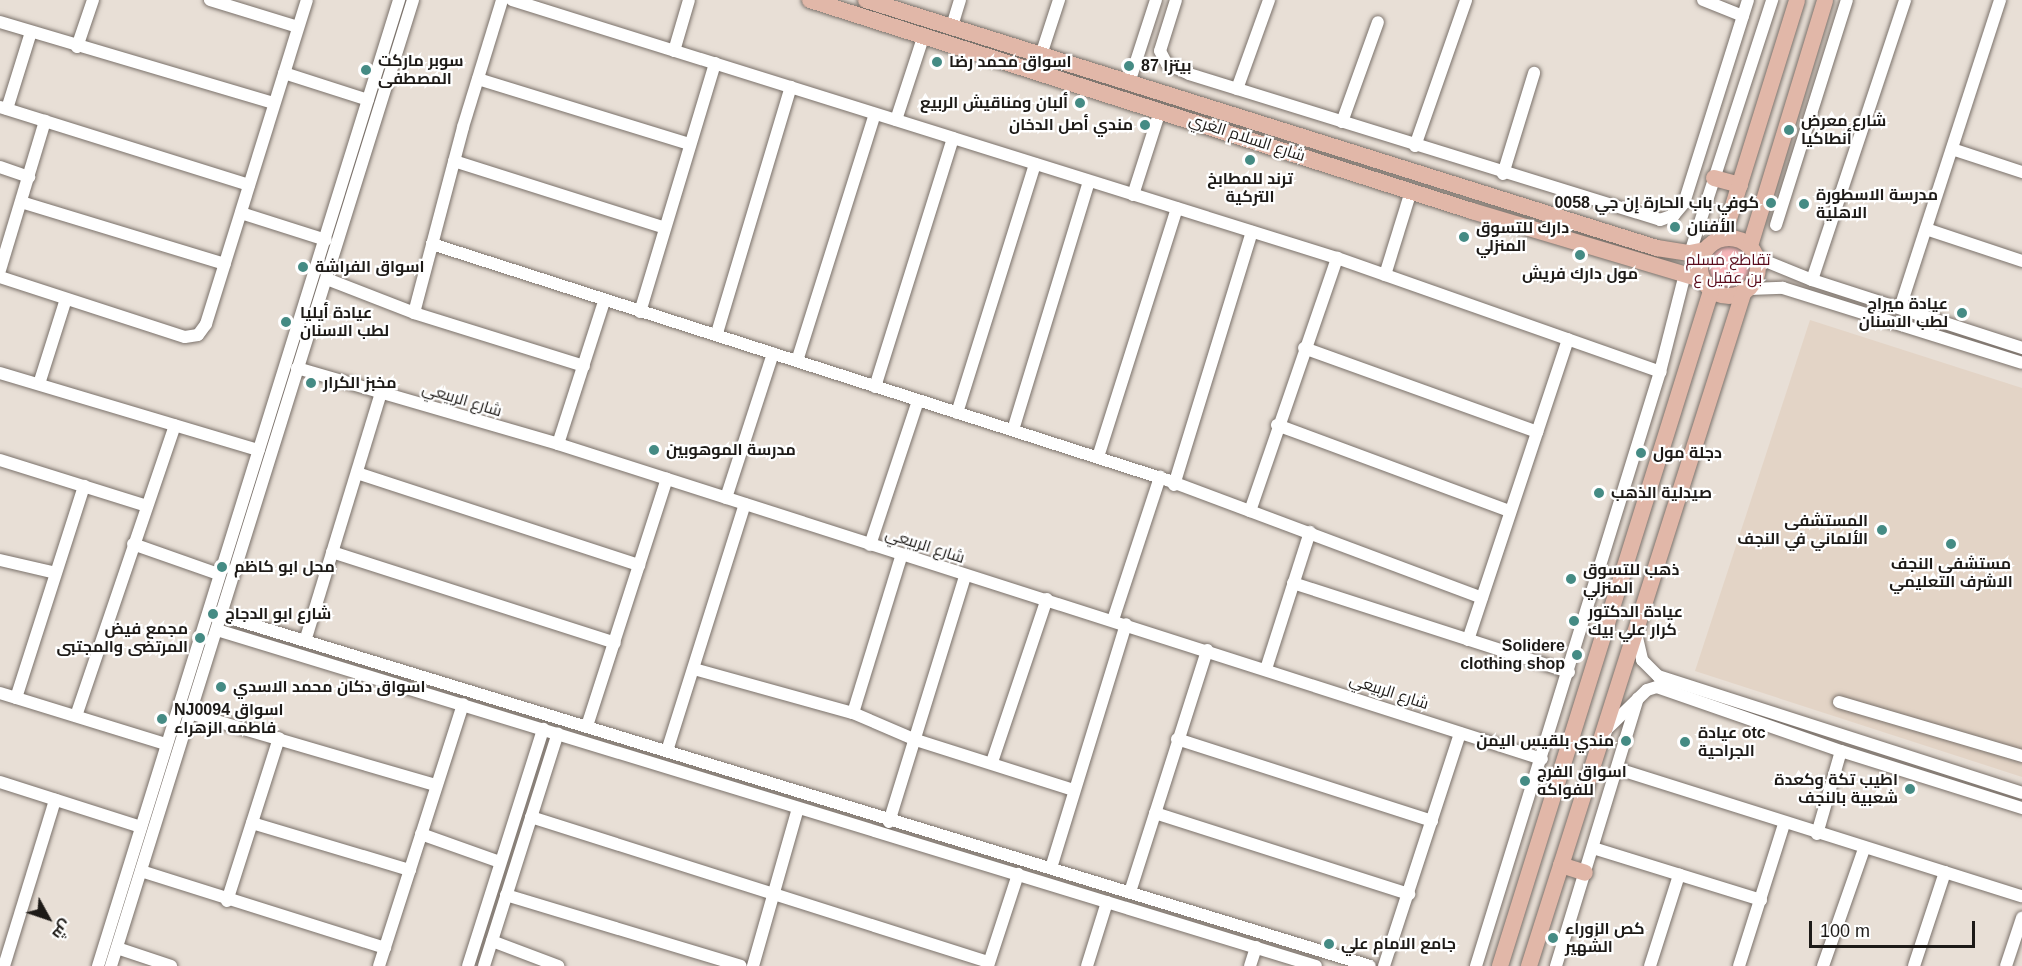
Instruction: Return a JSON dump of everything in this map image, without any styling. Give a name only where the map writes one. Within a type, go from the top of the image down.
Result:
[{"type":"main road","name":"شارع السلام الغري","points":[[810,0],[1161,111],[1195,113],[1657,248],[1698,251]]},
{"type":"main road","name":"شارع السلام الغري","points":[[866,0],[1129,83],[1195,113],[1411,190],[1685,274],[1707,285]]},
{"type":"main road","points":[[1797,0],[1797,24],[1785,66],[1792,73],[1805,65]]},
{"type":"main road","points":[[1723,238],[1797,0]]},
{"type":"main road","points":[[1507,944],[1510,952],[1520,958],[1531,958],[1746,292],[1759,272],[1754,252],[1825,0]]},
{"type":"main road","points":[[1714,178],[1740,185]]},
{"type":"main road","points":[[1685,274],[1698,251],[1723,238],[1738,239],[1754,252]]},
{"type":"main road","points":[[1500,966],[1707,285],[1698,251]]},
{"type":"main road","points":[[1707,285],[1730,297],[1746,292]]},
{"type":"main road","points":[[1562,865],[1585,873]]},
{"type":"street","points":[[77,46],[93,0]]},
{"type":"street","points":[[210,0],[298,27]]},
{"type":"street","points":[[0,277],[185,337],[198,335],[206,324],[307,0]]},
{"type":"street","points":[[111,966],[217,630],[326,240],[399,0]]},
{"type":"street","points":[[98,966],[218,574],[259,450],[297,368],[327,279],[413,0]]},
{"type":"street","points":[[414,313],[454,161],[502,0]]},
{"type":"street","points":[[512,0],[1337,258],[1660,372]]},
{"type":"street","points":[[674,51],[689,0]]},
{"type":"street","points":[[952,26],[960,0]]},
{"type":"street","points":[[1041,55],[1059,0]]},
{"type":"street","points":[[1129,83],[1156,0]]},
{"type":"street","points":[[1176,0],[1160,51],[1167,64],[1237,89],[1503,174],[1655,219],[1674,215],[1684,203],[1748,0]]},
{"type":"street","points":[[1237,89],[1269,0]]},
{"type":"street","points":[[1415,146],[1466,0]]},
{"type":"street","points":[[1703,0],[1743,16]]},
{"type":"street","points":[[1698,251],[1714,178],[1772,0]]},
{"type":"street","points":[[1776,225],[1848,0]]},
{"type":"street","points":[[1812,280],[1905,0]]},
{"type":"street","points":[[1900,309],[2000,0]]},
{"type":"street","points":[[0,22],[274,103]]},
{"type":"street","points":[[1342,122],[1378,22]]},
{"type":"street","points":[[31,32],[3,108],[249,185]]},
{"type":"street","points":[[897,120],[924,35]]},
{"type":"street","points":[[640,312],[715,63]]},
{"type":"street","points":[[284,73],[368,100]]},
{"type":"street","points":[[1503,174],[1534,73]]},
{"type":"street","points":[[478,79],[689,144]]},
{"type":"street","points":[[717,333],[791,87]]},
{"type":"street","points":[[1133,195],[1161,111]]},
{"type":"street","points":[[797,361],[875,114]]},
{"type":"street","points":[[0,270],[45,122]]},
{"type":"street","points":[[875,387],[953,138]]},
{"type":"street","points":[[1952,149],[2022,172]]},
{"type":"street","points":[[454,161],[665,228]]},
{"type":"street","points":[[957,413],[1035,164]]},
{"type":"street","points":[[0,167],[29,177]]},
{"type":"street","points":[[1013,430],[1089,181]]},
{"type":"street","points":[[1385,275],[1411,190]]},
{"type":"street","points":[[21,202],[225,264]]},
{"type":"street","points":[[1098,457],[1178,208]]},
{"type":"street","points":[[241,213],[326,240]]},
{"type":"street","points":[[1926,229],[2022,261]]},
{"type":"street","points":[[1174,485],[1252,232]]},
{"type":"street","points":[[432,244],[604,302],[717,333],[918,401],[1160,477],[1174,485],[1310,532],[1482,598]]},
{"type":"street","points":[[1754,252],[1812,280],[2017,346],[2014,354],[2007,358]]},
{"type":"street","points":[[1250,511],[1277,425],[1337,258]]},
{"type":"street","points":[[1476,966],[1569,672],[1660,372],[1685,274]]},
{"type":"street","points":[[327,279],[414,313],[584,366]]},
{"type":"street","points":[[1746,292],[1783,288],[2022,363]]},
{"type":"street","points":[[39,384],[66,299]]},
{"type":"street","points":[[558,444],[604,302]]},
{"type":"street","points":[[1468,640],[1568,339]]},
{"type":"street","points":[[1304,348],[1537,432]]},
{"type":"street","points":[[726,498],[774,353]]},
{"type":"street","name":"شارع الربيعي","points":[[297,368],[558,444],[902,557],[1047,599],[1542,759]]},
{"type":"street","points":[[0,372],[259,450]]},
{"type":"street","points":[[306,638],[381,392]]},
{"type":"street","points":[[870,545],[918,401]]},
{"type":"street","points":[[76,716],[175,425]]},
{"type":"street","points":[[1277,425],[1510,511]]},
{"type":"street","points":[[0,460],[147,506]]},
{"type":"street","points":[[357,473],[639,565]]},
{"type":"street","points":[[1113,620],[1160,477]]},
{"type":"street","points":[[587,726],[667,479]]},
{"type":"street","points":[[16,698],[84,486]]},
{"type":"street","points":[[667,750],[745,504]]},
{"type":"street","points":[[1266,669],[1310,532]]},
{"type":"street","points":[[133,544],[218,574]]},
{"type":"street","points":[[333,552],[615,643]]},
{"type":"street","points":[[853,713],[902,557]]},
{"type":"street","points":[[0,560],[56,573]]},
{"type":"street","points":[[889,822],[965,577]]},
{"type":"street","points":[[1293,583],[1569,672]]},
{"type":"street","points":[[992,762],[1047,599]]},
{"type":"street","points":[[220,615],[306,638],[667,750],[889,822],[1051,868],[1370,966]]},
{"type":"street","points":[[1051,868],[1126,624]]},
{"type":"street","points":[[217,630],[1316,966]]},
{"type":"street","points":[[1636,633],[1642,660],[1652,672],[1841,751],[2022,807]]},
{"type":"street","points":[[1130,892],[1207,650]]},
{"type":"street","points":[[694,669],[853,713],[916,740],[992,762],[1074,790]]},
{"type":"street","points":[[1606,730],[1638,697],[1657,687],[1715,700],[2022,793]]},
{"type":"street","points":[[0,693],[166,744]]},
{"type":"street","points":[[1556,966],[1618,769],[1638,697]]},
{"type":"street","points":[[1839,702],[2022,756]]},
{"type":"street","points":[[379,966],[463,704]]},
{"type":"street","points":[[189,713],[436,785]]},
{"type":"street","points":[[468,966],[543,729]]},
{"type":"street","points":[[484,966],[558,733]]},
{"type":"street","points":[[1384,966],[1461,733]]},
{"type":"street","points":[[227,901],[279,738]]},
{"type":"street","points":[[1177,739],[1432,821]]},
{"type":"street","points":[[1816,834],[1841,751]]},
{"type":"street","points":[[1618,769],[1784,824],[2022,896]]},
{"type":"street","points":[[0,782],[141,826]]},
{"type":"street","points":[[4,966],[55,800]]},
{"type":"street","points":[[753,966],[798,808]]},
{"type":"street","points":[[1155,813],[1409,894]]},
{"type":"street","points":[[531,818],[989,964],[1018,874]]},
{"type":"street","points":[[252,823],[410,870]]},
{"type":"street","points":[[1740,966],[1784,824]]},
{"type":"street","points":[[421,834],[500,862]]},
{"type":"street","points":[[1593,848],[1761,900]]},
{"type":"street","points":[[1823,966],[1864,849]]},
{"type":"street","points":[[141,871],[227,901],[385,948]]},
{"type":"street","points":[[1914,966],[1945,872]]},
{"type":"street","points":[[1650,966],[1679,875]]},
{"type":"street","points":[[506,896],[741,966]]},
{"type":"street","points":[[1087,966],[1107,902]]},
{"type":"street","points":[[2006,966],[2022,918]]},
{"type":"street","points":[[492,941],[558,966]]},
{"type":"street","points":[[1250,966],[1256,947]]},
{"type":"street","points":[[117,948],[171,966]]},
{"type":"shaded area","name":"المستشفى الألماني في النجف","points":[[1810,320],[2022,388],[2022,777],[1695,671]]},
{"type":"green space","name":"تقاطع مسلم بن عقيل ع","points":[[1728,241],[1738,243],[1747,249],[1753,258],[1755,268],[1753,278],[1747,287],[1738,293],[1728,295],[1718,293],[1709,287],[1703,278],[1701,268],[1703,258],[1709,249],[1718,243]]},
{"type":"place","name":"اسواق محمد رضا","points":[[937,62]]},
{"type":"place","name":"بيتزا 87","points":[[1129,66]]},
{"type":"place","name":"سوبر ماركت المصطفى","points":[[366,70]]},
{"type":"place","name":"ألبان ومناقيش الربيع","points":[[1080,103]]},
{"type":"place","name":"مندي أصل الدخان","points":[[1145,125]]},
{"type":"place","name":"شارع معرض أنطاكيا","points":[[1789,130]]},
{"type":"place","name":"ترند للمطابخ التركية","points":[[1250,160]]},
{"type":"place","name":"كوفي باب الحارة إن جي 0058","points":[[1771,203]]},
{"type":"place","name":"مدرسة الاسطورة الاهلية","points":[[1804,204]]},
{"type":"place","name":"الأفنان","points":[[1675,227]]},
{"type":"place","name":"دارك للتسوق المنزلي","points":[[1464,237]]},
{"type":"place","name":"مول دارك فريش","points":[[1580,255]]},
{"type":"place","name":"اسواق الفراشة","points":[[303,267]]},
{"type":"place","name":"عيادة ميراج لطب الاسنان","points":[[1962,313]]},
{"type":"place","name":"عيادة أيليا لطب الاسنان","points":[[286,322]]},
{"type":"place","name":"مخبز الكرار","points":[[311,383]]},
{"type":"place","name":"مدرسة الموهوبين","points":[[654,450]]},
{"type":"place","name":"دجلة مول","points":[[1641,453]]},
{"type":"place","name":"صيدلية الذهب","points":[[1599,493]]},
{"type":"place","name":"المستشفى الألماني في النجف","points":[[1882,530]]},
{"type":"place","name":"مستشفى النجف الاشرف التعليمي","points":[[1951,544]]},
{"type":"place","name":"محل ابو كاظم","points":[[222,567]]},
{"type":"place","name":"ذهب للتسوق المنزلي","points":[[1571,579]]},
{"type":"place","name":"شارع ابو الدجاج","points":[[213,614]]},
{"type":"place","name":"عيادة الدكتور كرار علي بيك","points":[[1574,621]]},
{"type":"place","name":"مجمع فيض المرتضى والمجتبى","points":[[200,638]]},
{"type":"place","name":"Solidere clothing shop","points":[[1577,655]]},
{"type":"place","name":"اسواق دكان محمد الاسدي","points":[[221,687]]},
{"type":"place","name":"NJ0094 اسواق فاطمه الزهراء","points":[[162,719]]},
{"type":"place","name":"مندي بلقيس اليمن","points":[[1626,741]]},
{"type":"place","name":"عيادة otc الجراحية","points":[[1685,742]]},
{"type":"place","name":"اسواق الفرج للفواكه","points":[[1525,781]]},
{"type":"place","name":"اطيب تكة وكعدة شعبية بالنجف","points":[[1910,789]]},
{"type":"place","name":"كص الزوراء الشهير","points":[[1553,938]]},
{"type":"place","name":"جامع الامام علي","points":[[1329,944]]}]
